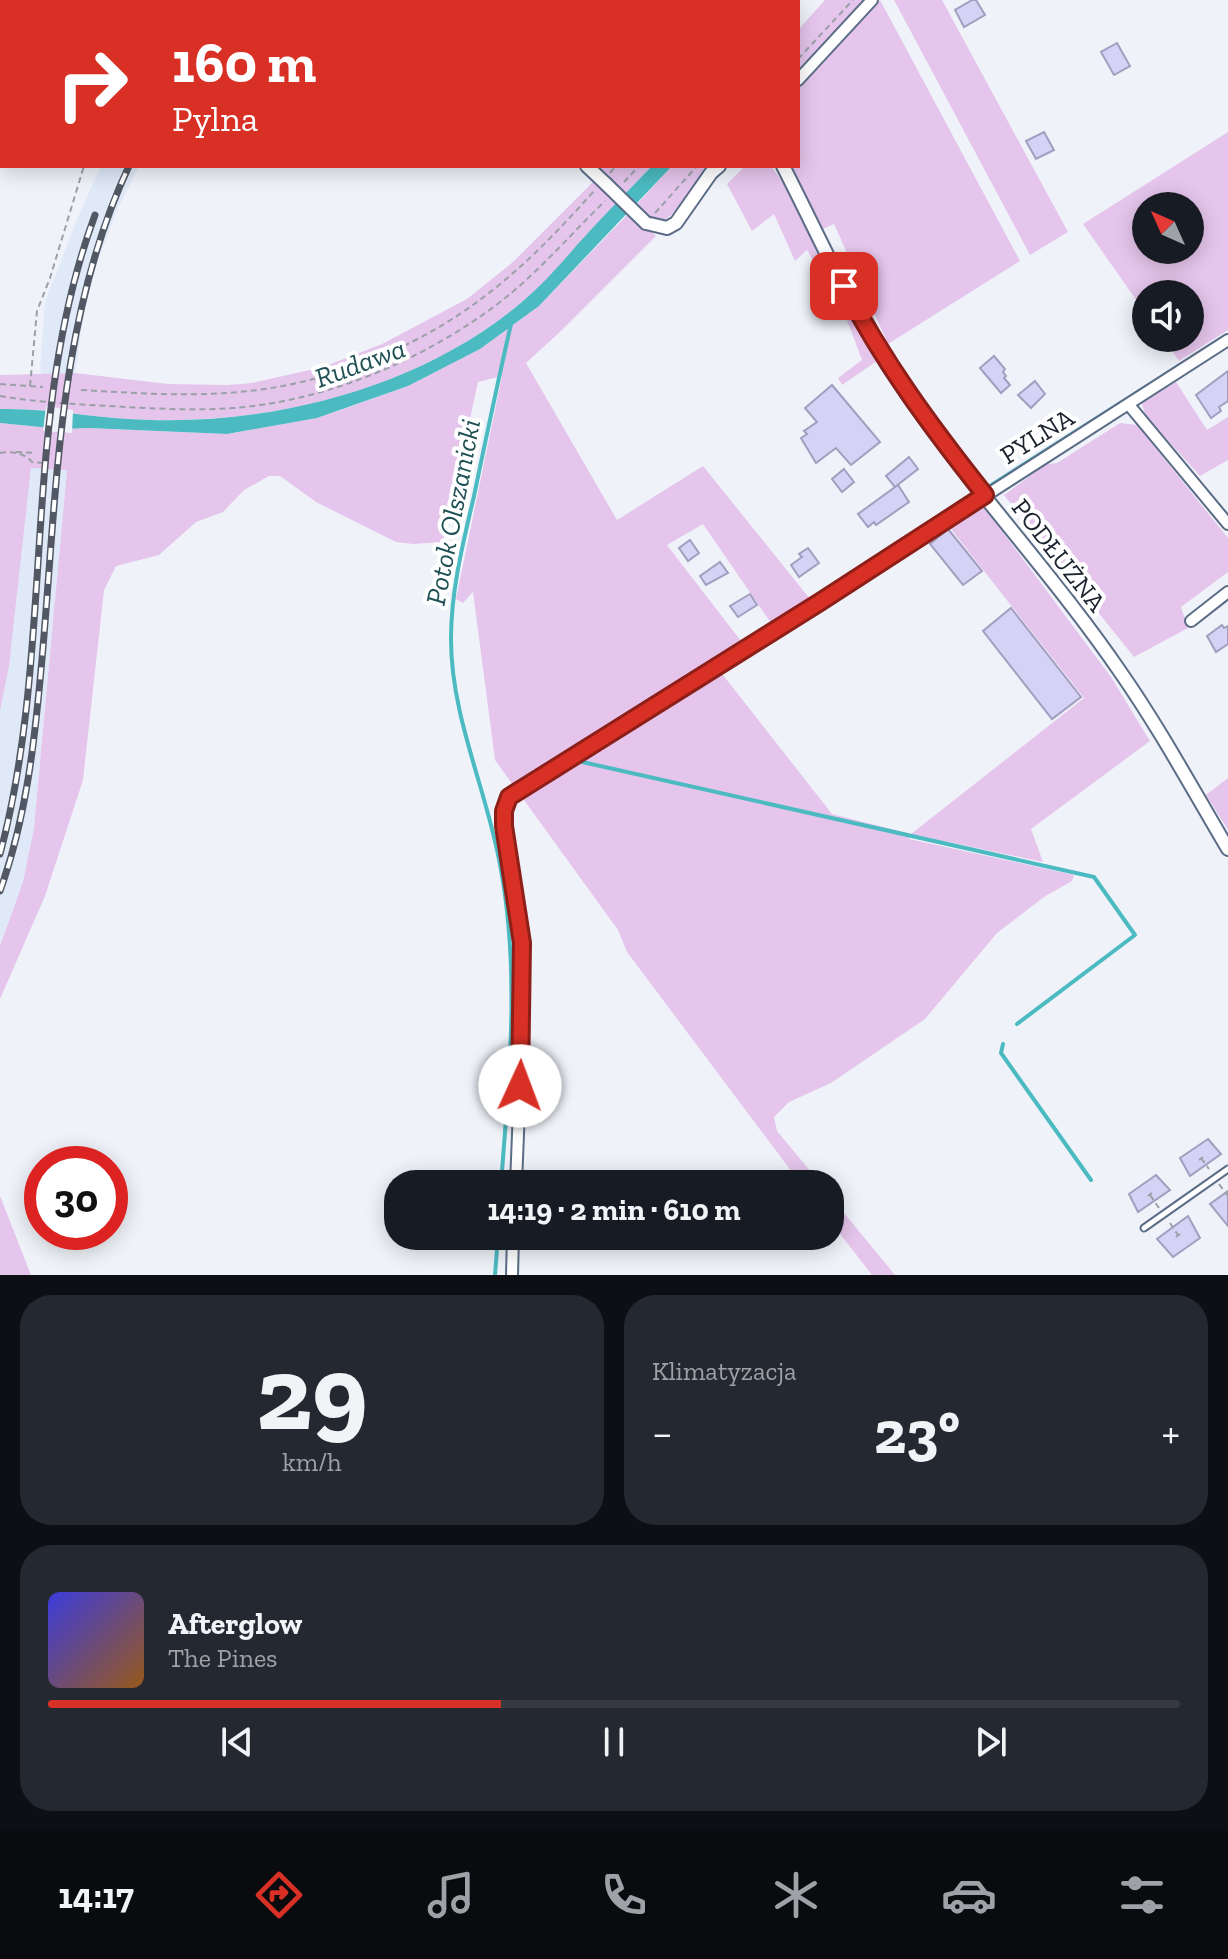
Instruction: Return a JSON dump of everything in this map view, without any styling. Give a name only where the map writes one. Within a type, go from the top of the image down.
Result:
[{"type":"street","points":[[800,78],[872,0]]},
{"type":"street","points":[[589,168],[646,223],[667,228],[676,223],[717,168]]},
{"type":"street","name":"PODŁUŻNA","points":[[784,168],[886,362],[926,421],[1122,674],[1228,849]]},
{"type":"street","name":"PYLNA","points":[[517,1170],[522,943],[504,826],[504,811],[509,797],[1228,340]]},
{"type":"street","points":[[1129,405],[1228,524]]},
{"type":"street","points":[[1191,621],[1228,592]]},
{"type":"street","points":[[512,1275],[513,1250]]},
{"type":"lane","points":[[1144,1228],[1228,1169]]},
{"type":"path","points":[[800,57],[853,0]]},
{"type":"path","points":[[30,386],[37,311],[83,168]]},
{"type":"path","points":[[81,390],[174,396],[241,392],[328,374],[373,358],[416,339],[480,300],[609,185],[636,168]]},
{"type":"path","points":[[646,223],[695,168]]},
{"type":"path","points":[[0,396],[90,406],[191,410],[272,403],[342,385],[420,353],[495,306],[608,198]]},
{"type":"path","points":[[0,384],[43,387]]},
{"type":"path","points":[[0,452],[35,453]]},
{"type":"path","points":[[9,452],[28,457],[32,462],[44,463]]},
{"type":"path","points":[[1201,1158],[1228,1196]]},
{"type":"path","points":[[1150,1195],[1178,1235]]},
{"type":"shaded area","points":[[825,0],[869,0],[800,73],[800,28]]},
{"type":"shaded area","points":[[880,0],[1020,261],[888,344],[834,224],[823,229],[791,168],[800,168],[800,87]]},
{"type":"shaded area","points":[[894,0],[942,0],[1068,232],[1030,255]]},
{"type":"shaded area","points":[[1228,132],[1228,330],[1204,345],[1204,280],[1132,280],[1132,294],[1083,224],[1132,193],[1132,264],[1204,264],[1204,192],[1133,192]]},
{"type":"shaded area","points":[[100,168],[138,168],[117,210],[96,266],[83,318],[75,373],[85,375],[67,470],[34,828],[23,882],[0,946],[0,711],[9,666],[32,460],[42,457],[48,391],[40,370],[45,302]]},
{"type":"shaded area","points":[[599,168],[650,168],[624,195]]},
{"type":"shaded area","points":[[670,168],[711,168],[664,220],[650,219],[636,205]]},
{"type":"shaded area","points":[[743,168],[772,168],[793,197],[877,361],[842,385],[838,378],[862,360],[847,320],[807,250],[795,261],[774,214],[752,231],[727,184]]},
{"type":"shaded area","points":[[595,180],[618,202],[546,280],[481,333],[438,358],[393,378],[298,407],[200,419],[151,420],[0,409],[0,375],[75,373],[168,384],[228,385],[252,383],[323,367],[382,344],[467,299],[513,262]]},
{"type":"shaded area","points":[[629,213],[656,236],[526,363],[617,520],[703,466],[810,599],[771,623],[703,524],[667,545],[741,641],[712,661],[832,814],[911,834],[909,839],[1074,875],[1072,881],[1044,897],[997,933],[925,1019],[831,1083],[789,1102],[774,1117],[777,1131],[809,1170],[790,1170],[627,952],[618,930],[495,760],[473,592],[463,603],[456,599],[502,376],[478,382],[443,542],[396,542],[316,502],[280,476],[269,476],[244,490],[223,512],[196,522],[159,555],[116,566],[104,590],[83,780],[45,896],[0,999],[0,946],[23,882],[34,828],[67,470],[31,468],[9,666],[0,711],[0,423],[61,429],[227,434],[317,418],[408,386],[480,349],[539,306]]},
{"type":"shaded area","points":[[1173,352],[1193,352],[1179,361]]},
{"type":"shaded area","points":[[1176,382],[1207,430],[1228,417],[1228,460],[1200,476],[1145,415],[1142,403]]},
{"type":"shaded area","points":[[1120,423],[1137,425],[1228,538],[1228,572],[1181,607],[1188,628],[1134,657],[1004,495],[1046,464],[1057,463]]},
{"type":"shaded area","points":[[981,503],[1111,677],[1150,741],[1031,829],[1043,862],[911,834],[1084,698],[947,524]]},
{"type":"shaded area","points":[[1228,778],[1228,830],[1206,795]]},
{"type":"shaded area","points":[[0,1196],[31,1275],[0,1275]]},
{"type":"shaded area","points":[[844,1213],[895,1275],[872,1275],[844,1239]]},
{"type":"water","points":[[650,168],[670,168],[539,306],[480,349],[408,386],[317,418],[227,434],[61,429],[0,423],[0,409],[112,418],[199,420],[298,407],[347,394],[395,377],[483,331],[522,302],[551,275]]},
{"type":"pier","points":[[46,406],[73,410],[72,433],[43,431]]},
{"type":"building","points":[[976,0],[985,15],[964,27],[955,10]]},
{"type":"building","points":[[1117,43],[1130,66],[1114,75],[1101,52]]},
{"type":"building","points":[[1044,132],[1054,150],[1036,159],[1026,141]]},
{"type":"building","points":[[994,356],[1005,369],[1004,378],[1010,385],[1001,393],[980,368]]},
{"type":"building","points":[[1228,371],[1228,401],[1211,418],[1196,395]]},
{"type":"building","points":[[1035,381],[1045,394],[1031,408],[1018,395]]},
{"type":"building","points":[[832,385],[880,442],[851,465],[836,448],[816,463],[801,438],[807,434],[804,431],[817,422],[805,408]]},
{"type":"building","points":[[909,457],[918,469],[895,487],[886,476]]},
{"type":"building","points":[[844,469],[854,482],[842,492],[832,479]]},
{"type":"building","points":[[898,485],[909,502],[876,525],[874,522],[868,527],[858,514]]},
{"type":"building","points":[[948,529],[982,571],[963,585],[930,544]]},
{"type":"building","points":[[690,540],[699,553],[688,561],[679,548]]},
{"type":"building","points":[[808,548],[819,563],[799,577],[791,565]]},
{"type":"building","points":[[720,562],[728,573],[706,585],[700,576]]},
{"type":"building","points":[[750,594],[757,605],[738,617],[730,606]]},
{"type":"building","points":[[1011,608],[1081,697],[1052,719],[983,631]]},
{"type":"building","points":[[1222,625],[1224,628],[1228,626],[1228,644],[1216,652],[1207,636]]},
{"type":"building","points":[[1208,1139],[1221,1154],[1190,1176],[1180,1158]]},
{"type":"building","points":[[1156,1175],[1170,1190],[1138,1212],[1129,1194]]},
{"type":"building","points":[[1228,1191],[1228,1226],[1210,1204]]},
{"type":"building","points":[[1188,1216],[1200,1238],[1173,1257],[1157,1239]]},
{"type":"waterway","name":"Potok Olszanicki","points":[[502,1170],[511,1027],[507,909],[495,841],[463,727],[451,639],[458,567],[511,324]]},
{"type":"waterway","points":[[990,486],[1179,366]]},
{"type":"waterway","points":[[932,524],[974,497]]},
{"type":"waterway","points":[[867,565],[880,557]]},
{"type":"waterway","points":[[843,580],[858,571]]},
{"type":"waterway","points":[[811,601],[834,586]]},
{"type":"waterway","points":[[753,638],[799,608]]},
{"type":"waterway","points":[[735,649],[742,645]]},
{"type":"waterway","points":[[715,662],[727,654]]},
{"type":"waterway","points":[[578,761],[1094,877],[1135,935],[1017,1024]]},
{"type":"waterway","points":[[1003,1044],[1001,1053],[1091,1180]]},
{"type":"waterway","name":"Potok Olszanicki","points":[[495,1275],[497,1250]]},
{"type":"railway","points":[[0,891],[17,834],[33,747],[57,470],[74,345],[87,284],[105,224],[128,168]]},
{"type":"railway","points":[[0,854],[17,775],[28,695],[46,452],[56,372],[71,292],[95,215]]},
{"type":"route","points":[[520,1086],[522,943],[504,826],[504,811],[509,797],[985,495],[926,421],[886,362],[844,286]]},
{"type":"water label","name":"Rudawa","points":[[360,363]]}]
